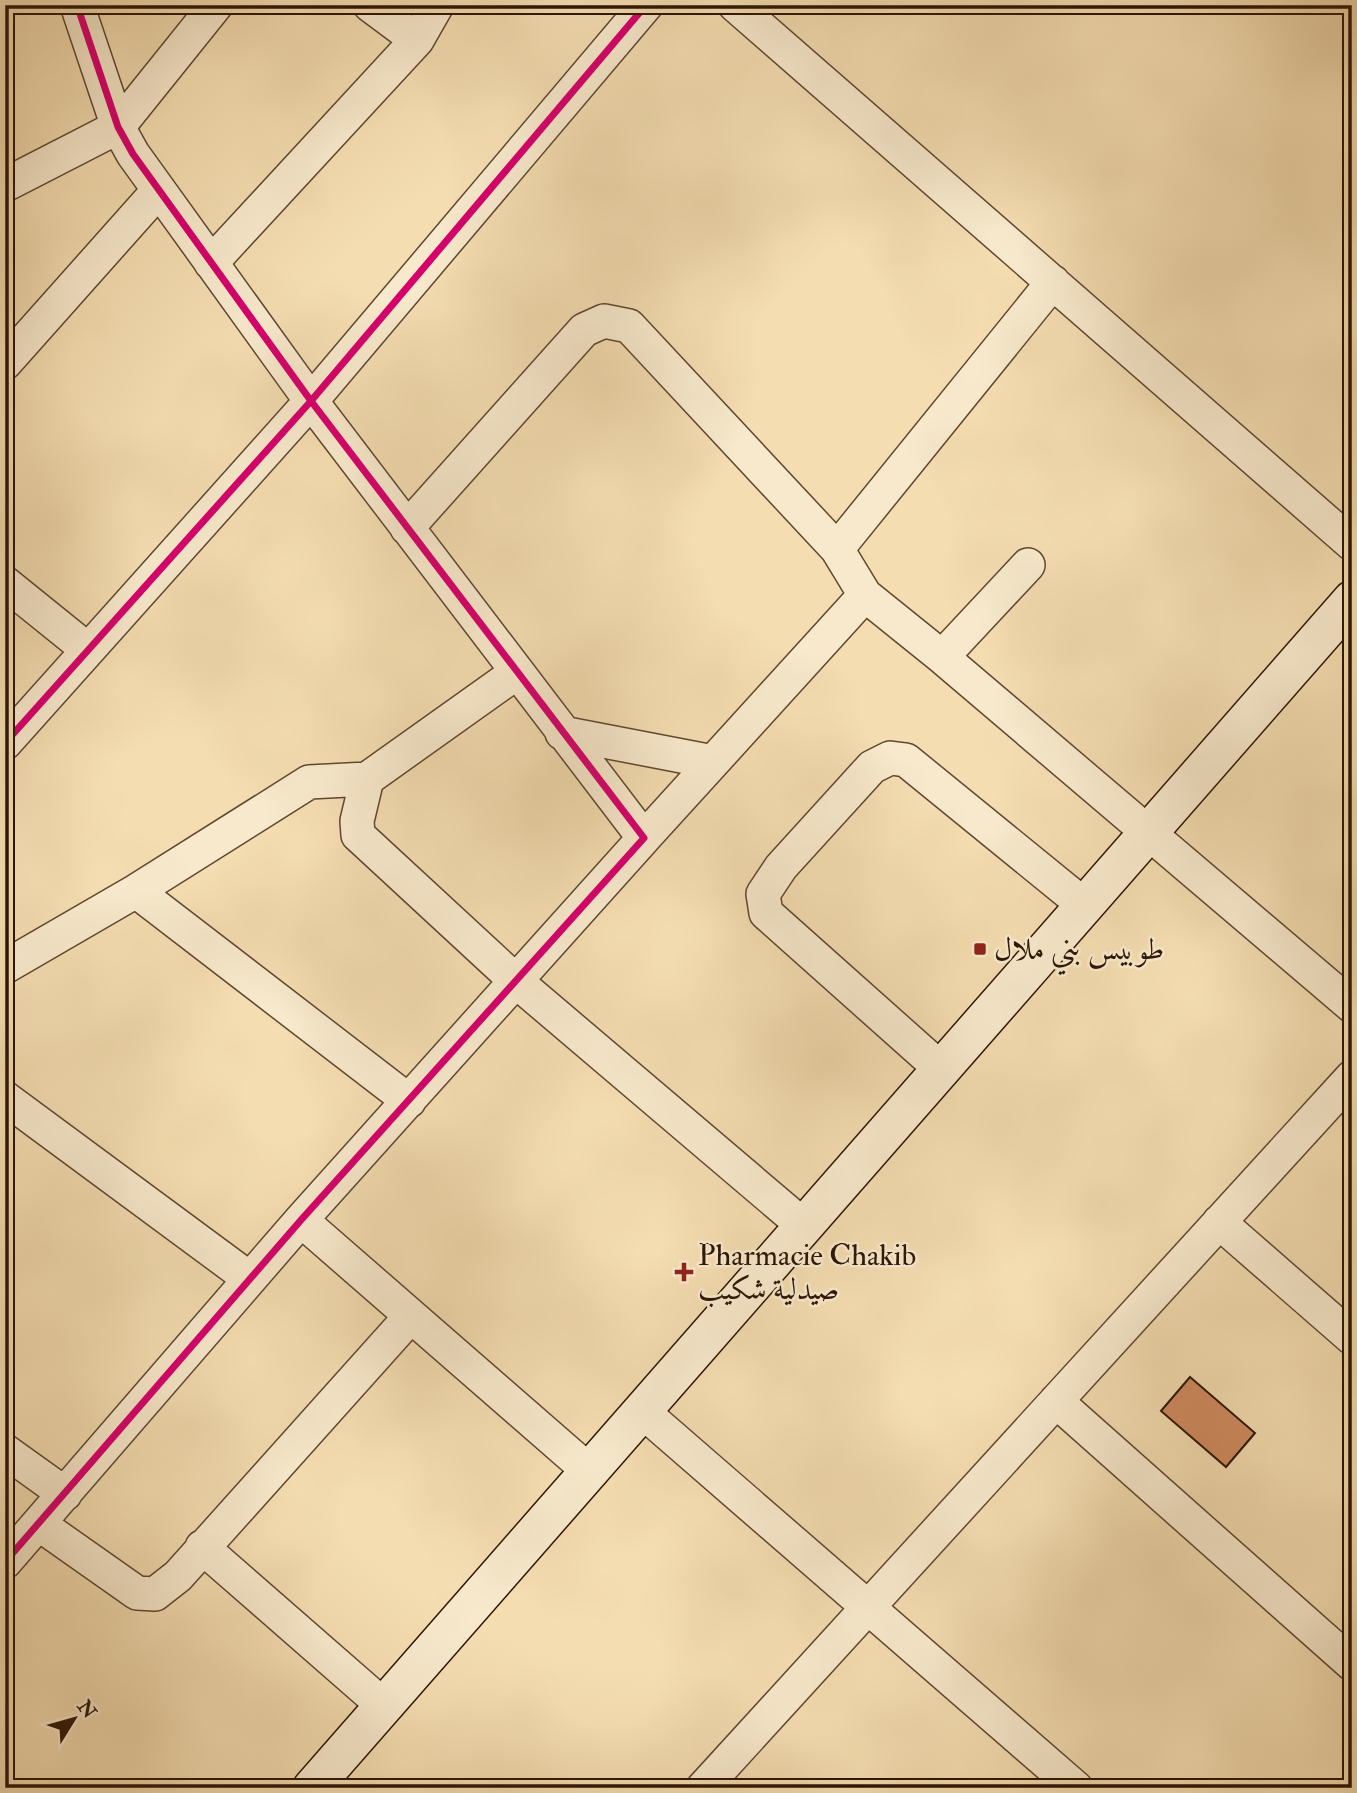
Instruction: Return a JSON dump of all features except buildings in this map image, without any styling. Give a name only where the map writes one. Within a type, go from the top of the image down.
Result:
[{"type":"main road","points":[[312,1788],[1352,600]]},
{"type":"street","points":[[77,5],[118,127],[133,154],[311,401],[643,838]]},
{"type":"street","points":[[5,185],[118,127],[216,5]]},
{"type":"street","points":[[370,5],[417,40]]},
{"type":"street","points":[[211,263],[417,40],[437,5]]},
{"type":"street","points":[[5,743],[311,401],[646,5]]},
{"type":"street","points":[[736,5],[1352,544]]},
{"type":"street","points":[[5,363],[159,190]]},
{"type":"street","points":[[837,549],[1053,282]]},
{"type":"street","points":[[407,528],[584,330],[604,321],[629,326],[837,549],[865,595],[942,657],[1352,1006]]},
{"type":"street","points":[[942,657],[1028,565]]},
{"type":"street","points":[[5,583],[88,650]]},
{"type":"street","points":[[5,1562],[301,1220],[865,595]]},
{"type":"street","points":[[5,967],[136,891],[309,782],[367,779],[516,673]]},
{"type":"street","points":[[562,733],[713,762]]},
{"type":"street","points":[[941,1069],[766,913],[763,894],[781,867],[872,767],[890,758],[906,760],[1084,905]]},
{"type":"street","points":[[367,779],[357,821],[358,835],[517,982],[804,1226]]},
{"type":"street","points":[[136,891],[409,1101]]},
{"type":"street","points":[[704,1788],[1352,1077]]},
{"type":"street","points":[[5,1098],[250,1279]]},
{"type":"street","points":[[301,1220],[589,1471]]},
{"type":"street","points":[[1219,1222],[1352,1338]]},
{"type":"street","points":[[39,1524],[137,1593],[155,1594],[178,1576],[411,1316]]},
{"type":"street","points":[[1056,1401],[1352,1664]]},
{"type":"street","points":[[642,1411],[1076,1788]]},
{"type":"street","points":[[5,1451],[65,1494]]},
{"type":"street","points":[[202,1548],[384,1706]]},
{"type":"cycle path","points":[[5,1562],[301,1220],[644,838],[311,401],[133,154],[118,127],[77,5]]},
{"type":"cycle path","points":[[5,743],[311,401],[646,5]]},
{"type":"place","name":"طوبيس بني ملال","points":[[980,949]]},
{"type":"place","name":"Pharmacie Chakib صيدلية شكيب","points":[[684,1272]]}]
